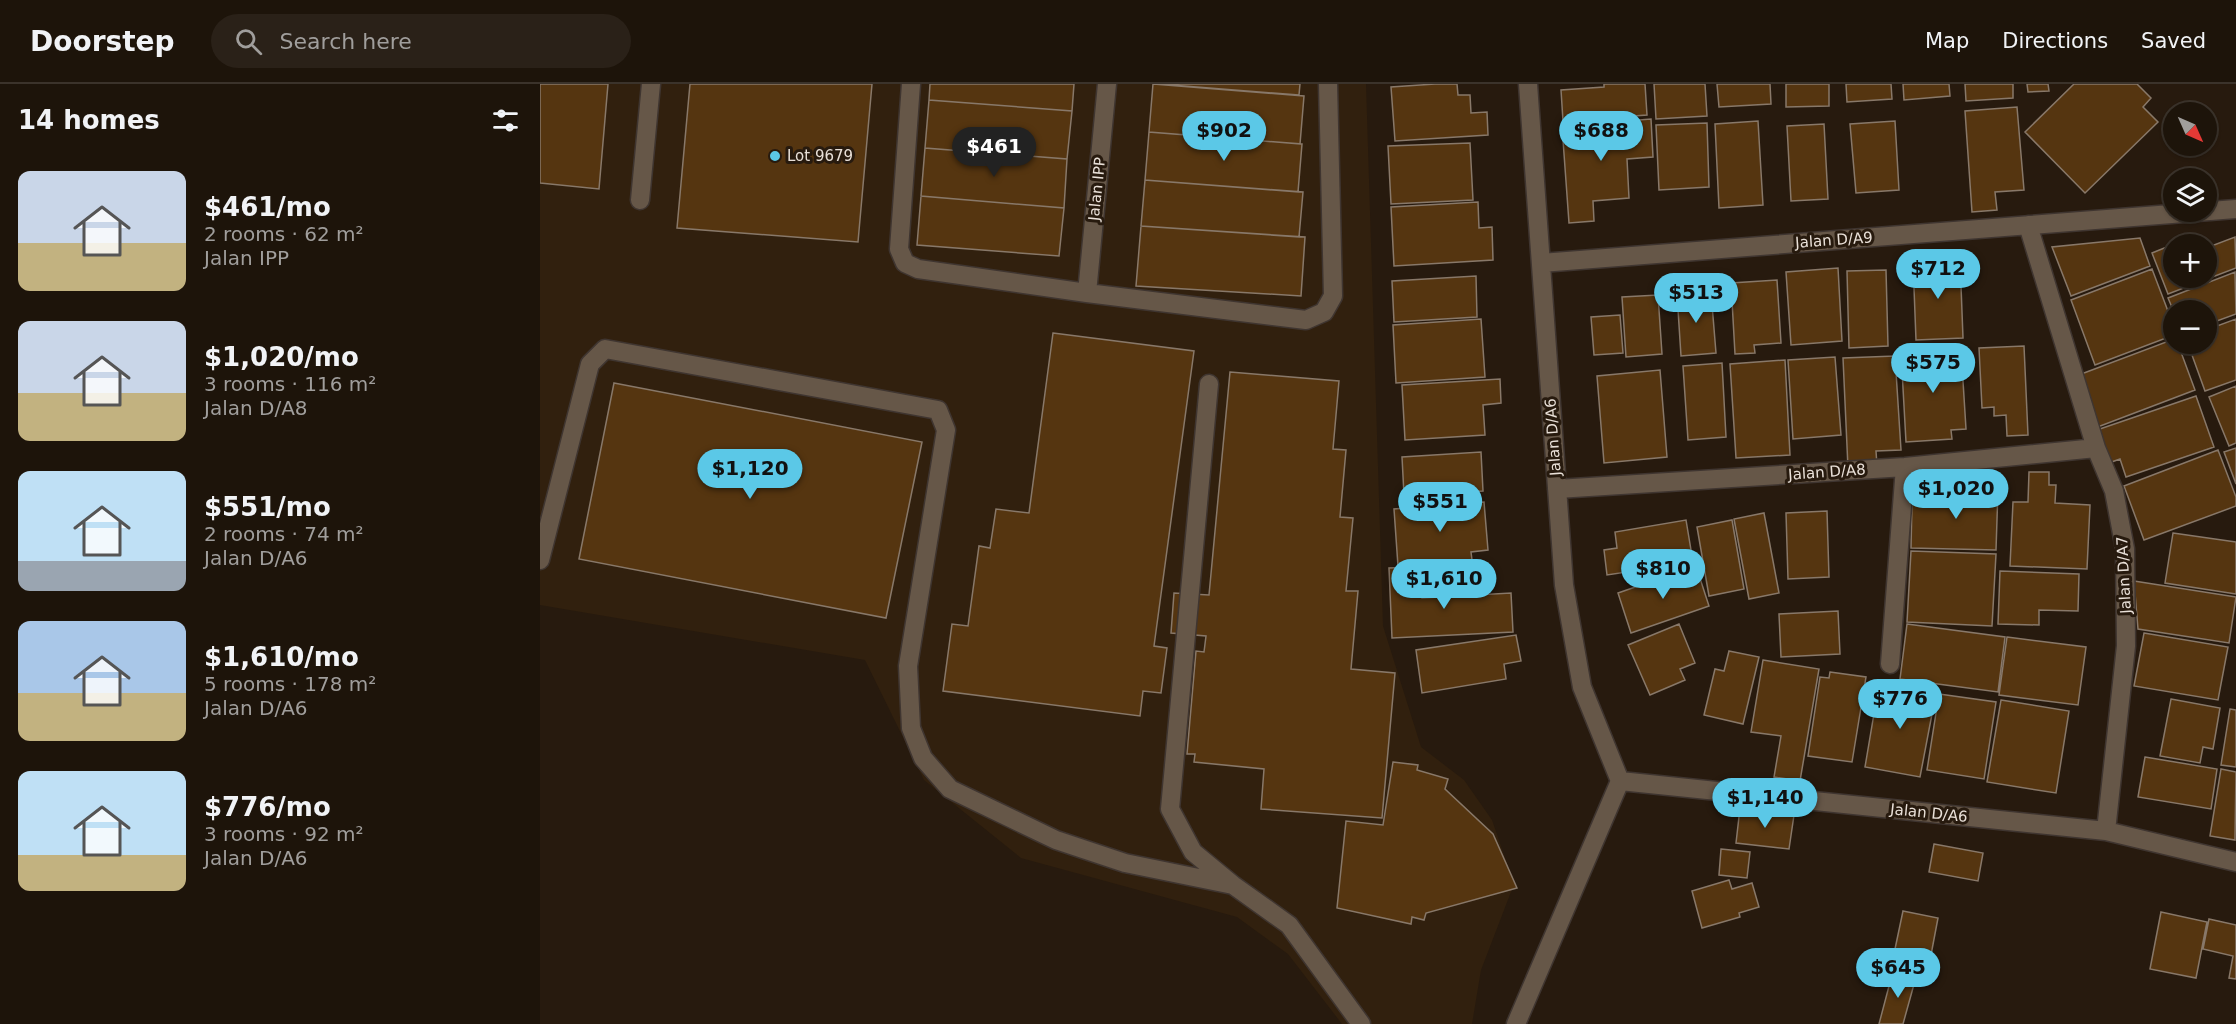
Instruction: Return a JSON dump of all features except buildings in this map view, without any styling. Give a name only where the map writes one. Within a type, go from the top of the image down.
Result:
[{"type":"street","points":[[640,200],[651,84]]},
{"type":"street","points":[[911,84],[899,249],[905,263],[918,269],[1306,320],[1324,312],[1333,297],[1328,84]]},
{"type":"street","name":"Jalan IPP","points":[[1087,293],[1107,84]]},
{"type":"street","name":"Jalan D/A6","points":[[1528,84],[1564,585],[1582,687],[1620,781],[2106,831],[2236,862]]},
{"type":"street","name":"Jalan D/A9","points":[[1540,263],[2236,209]]},
{"type":"street","name":"Jalan D/A7","points":[[2028,225],[2096,448],[2114,492],[2126,549],[2126,646],[2106,831]]},
{"type":"street","points":[[540,560],[590,364],[605,349],[938,410],[946,430],[908,666],[910,728],[923,758],[950,789],[1056,840],[1125,862],[1233,885]]},
{"type":"street","points":[[1209,384],[1170,809],[1192,852],[1289,925],[1361,1024]]},
{"type":"street","name":"Jalan D/A8","points":[[1557,489],[1905,467],[2096,448]]},
{"type":"street","points":[[1890,664],[1905,467]]},
{"type":"street","points":[[1516,1024],[1620,781]]},
{"type":"shaded area","points":[[540,84],[1366,84],[1383,626],[1421,747],[1464,780],[1492,820],[1514,884],[1481,970],[1472,1024],[1342,1024],[1288,954],[1237,917],[1021,858],[924,780],[865,660],[540,605]]},
{"type":"place","name":"Lot 9679","points":[[775,156]]}]
